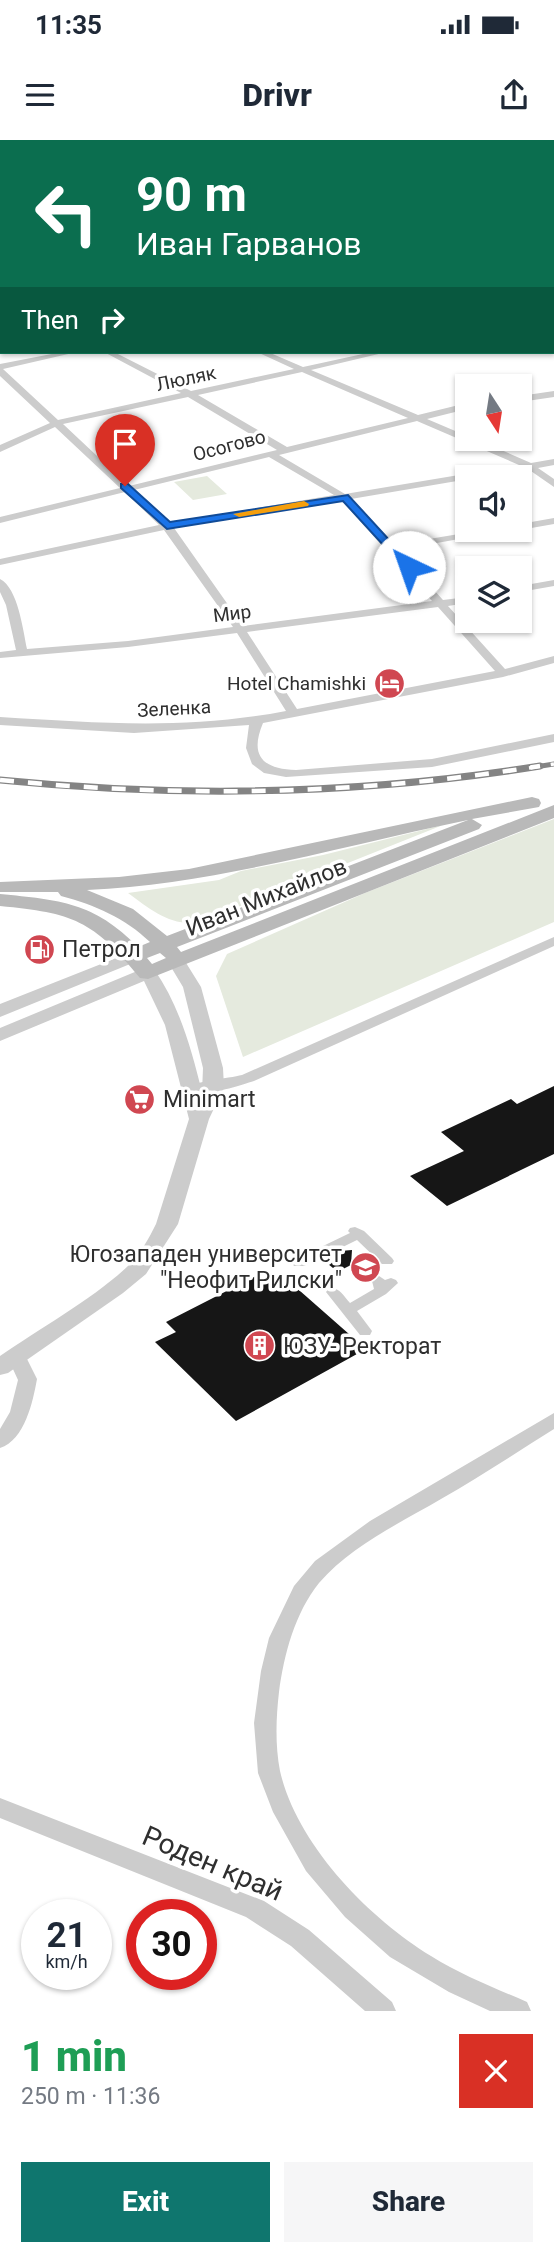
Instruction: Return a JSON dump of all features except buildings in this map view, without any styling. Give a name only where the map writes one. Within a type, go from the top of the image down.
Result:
[{"type":"main road","name":"Иван Михайлов","points":[[134,956],[554,796]]},
{"type":"main road","points":[[1,891],[190,875],[479,811],[532,803]]},
{"type":"main road","name":"Иван Михайлов","points":[[148,973],[554,811]]},
{"type":"main road","points":[[1,891],[85,896],[111,906],[164,943],[177,962]]},
{"type":"main road","points":[[1,891],[90,916],[106,926],[148,973]]},
{"type":"street","points":[[0,369],[64,354]]},
{"type":"street","points":[[112,354],[191,395],[283,449]]},
{"type":"street","points":[[266,354],[455,434]]},
{"type":"street","name":"Люляк","points":[[0,449],[57,423],[373,354]]},
{"type":"street","points":[[0,369],[167,526],[240,629],[294,714]]},
{"type":"street","points":[[532,397],[554,394]]},
{"type":"street","name":"Осогово","points":[[0,520],[129,490],[283,449],[455,409]]},
{"type":"street","points":[[498,452],[528,465]]},
{"type":"street","points":[[269,453],[345,498],[503,673]]},
{"type":"street","points":[[532,466],[554,462]]},
{"type":"street","points":[[532,468],[554,484]]},
{"type":"street","points":[[0,562],[167,526],[455,479]]},
{"type":"street","points":[[532,525],[554,521]]},
{"type":"street","points":[[392,548],[455,538]]},
{"type":"street","points":[[0,582],[12,606],[22,653]]},
{"type":"street","points":[[532,587],[554,583]]},
{"type":"street","name":"Мир","points":[[0,655],[128,644],[455,602]]},
{"type":"street","name":"Зеленка","points":[[0,721],[134,729],[258,720],[503,673],[554,659]]},
{"type":"street","points":[[258,720],[251,742],[258,764],[269,770],[289,773],[382,768],[443,761],[554,738]]},
{"type":"street","points":[[191,1088],[214,1087],[248,1078],[554,941]]},
{"type":"street","name":"Иван Михайлов","points":[[0,1011],[134,956]]},
{"type":"street","points":[[0,1441],[21,1413],[29,1379],[8,1361],[138,1269],[167,1224],[199,1119],[214,1087],[213,1068],[192,987],[177,962]]},
{"type":"street","points":[[148,973],[161,992],[176,1027],[199,1119]]},
{"type":"street","name":"Иван Михайлов","points":[[0,1035],[148,973]]},
{"type":"street","points":[[300,1264],[357,1233],[387,1261]]},
{"type":"street","points":[[348,1310],[383,1285]]},
{"type":"street","points":[[333,1292],[365,1331]]},
{"type":"street","points":[[518,2011],[454,1982],[420,1963],[372,1926],[327,1883],[296,1835],[272,1783],[264,1723],[272,1665],[283,1633],[297,1602],[321,1569],[375,1528],[554,1420]]},
{"type":"street","name":"Роден край","points":[[0,1808],[256,1909],[300,1938],[376,2010]]},
{"type":"shaded area","points":[[207,476],[227,494],[193,500],[174,482]]},
{"type":"shaded area","points":[[554,819],[554,922],[243,1057],[216,976],[227,954],[365,893]]},
{"type":"shaded area","points":[[443,825],[200,922],[171,920],[128,893],[219,880],[241,871],[323,855]]},
{"type":"railway","points":[[529,768],[554,764]]},
{"type":"railway","points":[[0,780],[135,789],[270,791],[405,783],[540,766]]},
{"type":"slow traffic","points":[[239,514],[304,504]]},
{"type":"place","name":"Hotel Chamishki","points":[[389,683]]},
{"type":"place","name":"Петрол","points":[[39,949]]},
{"type":"place","name":"Minimart","points":[[140,1099]]},
{"type":"place","name":"Югозападен университет \"Неофит Рилски\"","points":[[365,1267]]},
{"type":"place","name":"ЮЗУ- Ректорат","points":[[260,1346]]},
{"type":"route","points":[[125,486],[167,526],[345,498],[409,567]]}]
